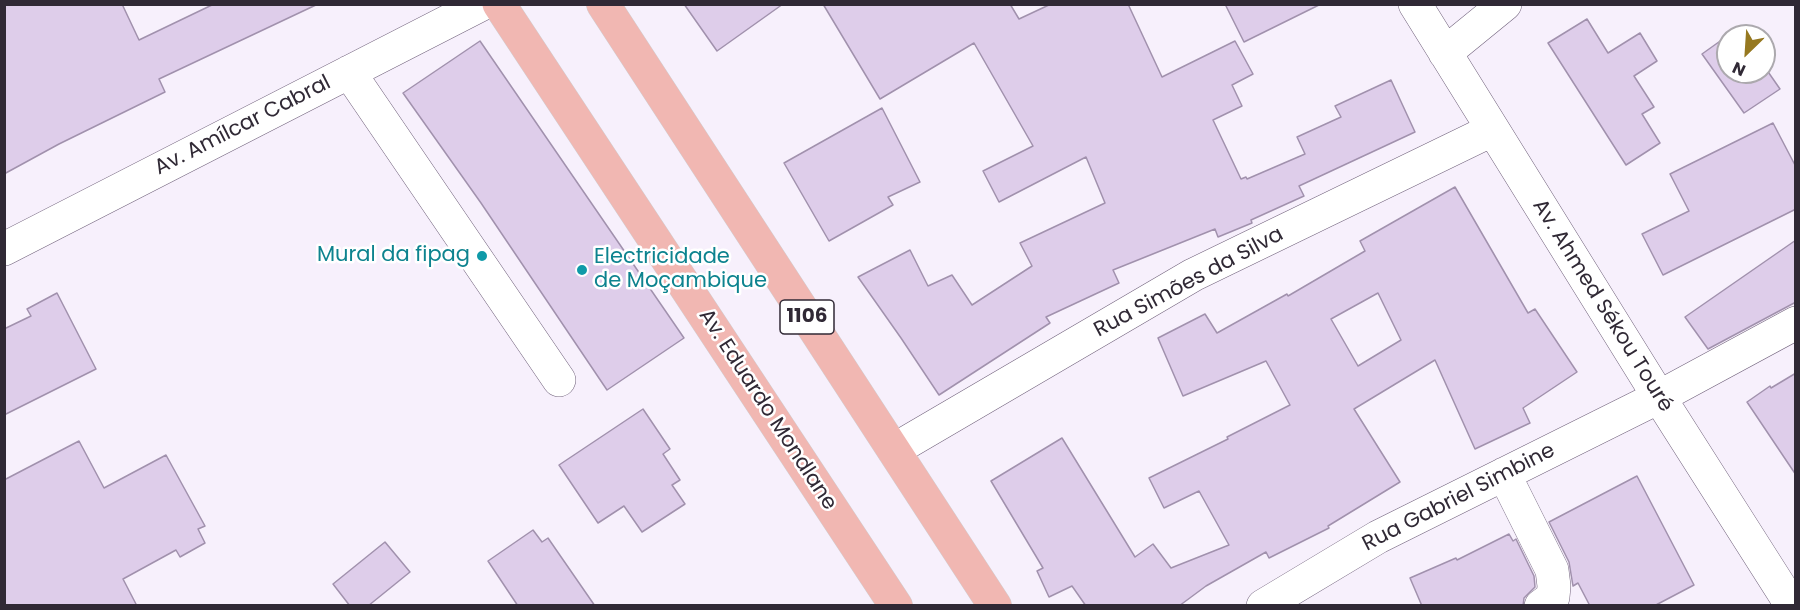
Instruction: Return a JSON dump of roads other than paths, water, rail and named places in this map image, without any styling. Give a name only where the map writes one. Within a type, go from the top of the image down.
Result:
[{"type":"main road","name":"Av. Eduardo Mondlane","points":[[500,4],[896,606]]},
{"type":"main road","name":"1106","points":[[603,4],[995,606]]},
{"type":"street","name":"Av. Amílcar Cabral","points":[[4,249],[482,4]]},
{"type":"street","name":"Av. Ahmed Sékou Touré","points":[[1415,4],[1792,606]]},
{"type":"street","points":[[1445,53],[1505,4]]},
{"type":"street","points":[[349,72],[559,380]]},
{"type":"street","name":"Rua Simões da Silva","points":[[894,450],[1193,275],[1492,130]]},
{"type":"street","name":"Rua Gabriel Simbine","points":[[1263,606],[1378,537],[1659,397],[1796,323]]},
{"type":"street","points":[[1504,474],[1552,570],[1554,586],[1552,597],[1541,606]]},
{"type":"place","name":"Mural da fipag","points":[[482,256]]},
{"type":"place","name":"Electricidade de Moçambique","points":[[582,270]]}]
